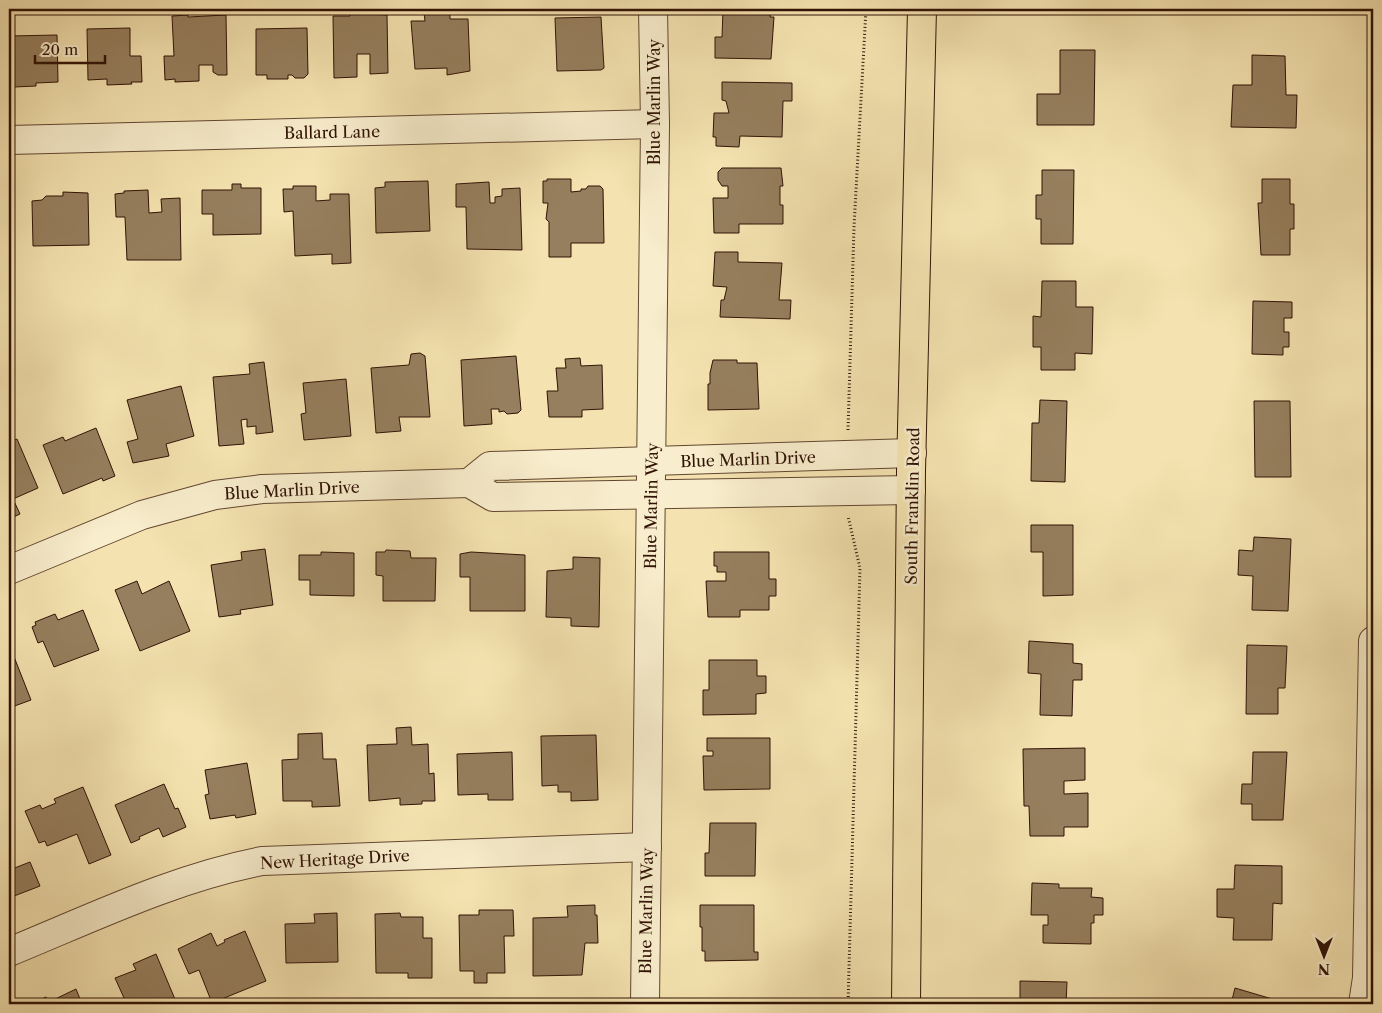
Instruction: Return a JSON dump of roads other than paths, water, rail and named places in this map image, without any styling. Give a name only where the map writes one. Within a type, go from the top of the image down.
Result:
[{"type":"main road","name":"South Franklin Road","points":[[906,1004],[912,454],[922,9]]},
{"type":"street","name":"Blue Marlin Way","points":[[645,1004],[655,124],[653,9]]},
{"type":"street","name":"Ballard Lane","points":[[9,140],[655,124]]},
{"type":"street","name":"Blue Marlin Drive","points":[[469,483],[490,466],[912,454]]},
{"type":"street","name":"Blue Marlin Drive","points":[[9,570],[142,515],[215,495],[262,489],[469,483],[493,497],[912,490]]},
{"type":"street","points":[[1364,1004],[1367,978],[1373,642]]},
{"type":"street","name":"New Heritage Drive","points":[[9,952],[181,881],[225,868],[262,861],[647,847]]}]
